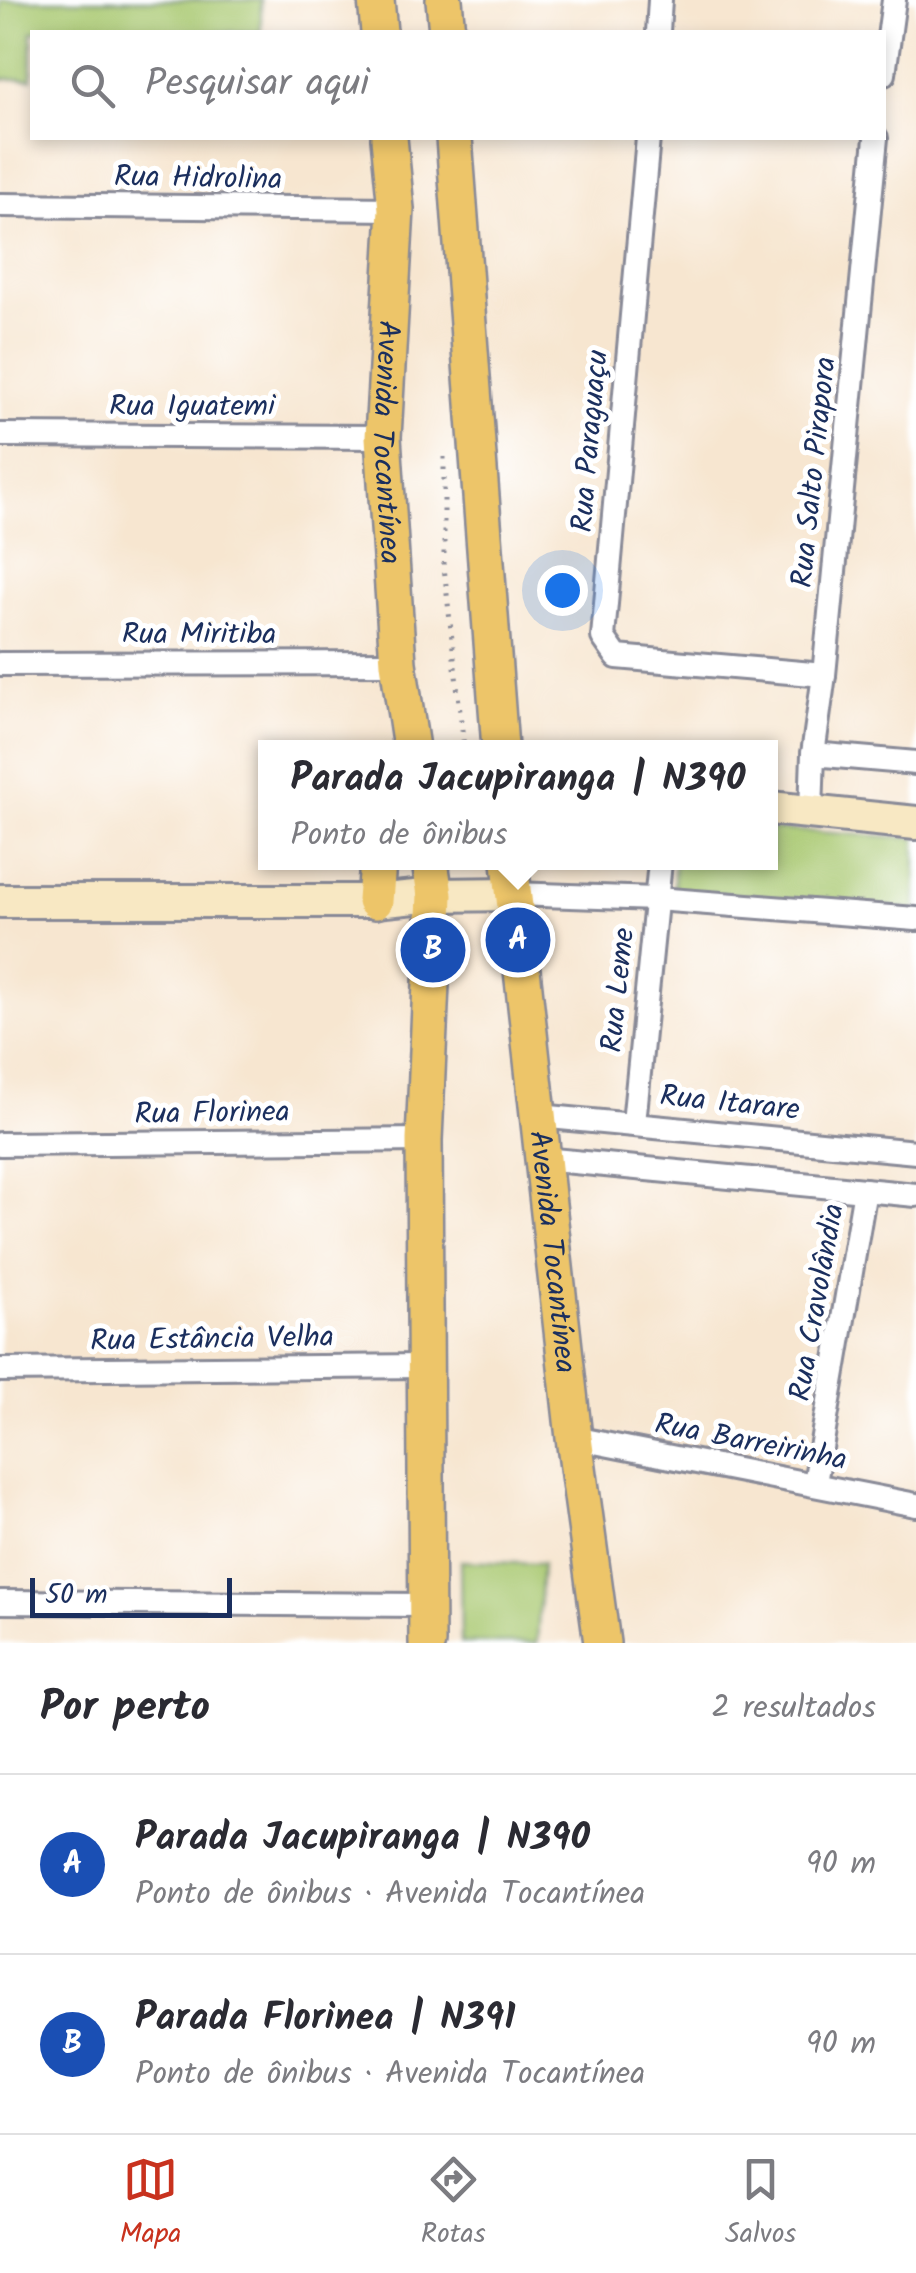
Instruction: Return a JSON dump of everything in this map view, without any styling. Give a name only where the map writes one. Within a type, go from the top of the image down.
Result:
[{"type":"main road","points":[[376,0],[380,30]]},
{"type":"main road","points":[[444,0],[446,30]]},
{"type":"main road","name":"Avenida Tocantínea","points":[[389,140],[396,209],[383,436],[398,663],[411,740]]},
{"type":"main road","points":[[454,140],[499,740]]},
{"type":"main road","points":[[388,740],[398,663]]},
{"type":"main road","points":[[375,902],[377,870]]},
{"type":"main road","points":[[427,1643],[424,1140],[432,878]]},
{"type":"main road","name":"Avenida Tocantínea","points":[[512,878],[574,1438],[602,1643]]},
{"type":"street","points":[[658,30],[660,0]]},
{"type":"street","points":[[886,66],[901,8]]},
{"type":"street","name":"Rua Paraguaçu","points":[[648,140],[603,638],[617,657],[824,674]]},
{"type":"street","name":"Rua Salto Pirapora","points":[[811,812],[813,754],[876,140]]},
{"type":"street","name":"Rua Hidrolina","points":[[0,205],[396,209]]},
{"type":"street","name":"Rua Iguatemi","points":[[0,435],[383,436]]},
{"type":"street","name":"Rua Miritiba","points":[[0,664],[398,663]]},
{"type":"street","points":[[813,754],[916,762]]},
{"type":"street","points":[[778,809],[916,823]]},
{"type":"street","name":"Rua Leme","points":[[634,1123],[659,870]]},
{"type":"street","points":[[0,901],[375,902],[432,878],[512,878],[656,899],[916,919]]},
{"type":"street","name":"Rua Itarare","points":[[538,1116],[916,1152]]},
{"type":"street","name":"Rua Florinea","points":[[0,1144],[424,1140]]},
{"type":"street","points":[[543,1159],[916,1195]]},
{"type":"street","name":"Rua Cravolândia","points":[[815,1483],[865,1190]]},
{"type":"street","name":"Rua Estância Velha","points":[[0,1370],[424,1366]]},
{"type":"street","name":"Rua Barreirinha","points":[[574,1438],[916,1505]]},
{"type":"street","points":[[0,1602],[425,1605]]},
{"type":"path","points":[[444,442],[444,568],[463,740]]},
{"type":"green space","points":[[0,0],[261,0],[261,30],[30,30],[30,79],[0,79]]},
{"type":"green space","points":[[778,829],[916,838],[916,910],[674,890],[674,870],[778,870]]},
{"type":"green space","points":[[460,1561],[542,1564],[537,1643],[461,1643]]},
{"type":"place","name":"Parada Jacupiranga | N390","points":[[518,940]]},
{"type":"place","name":"Parada Florinea | N391","points":[[433,950]]}]
